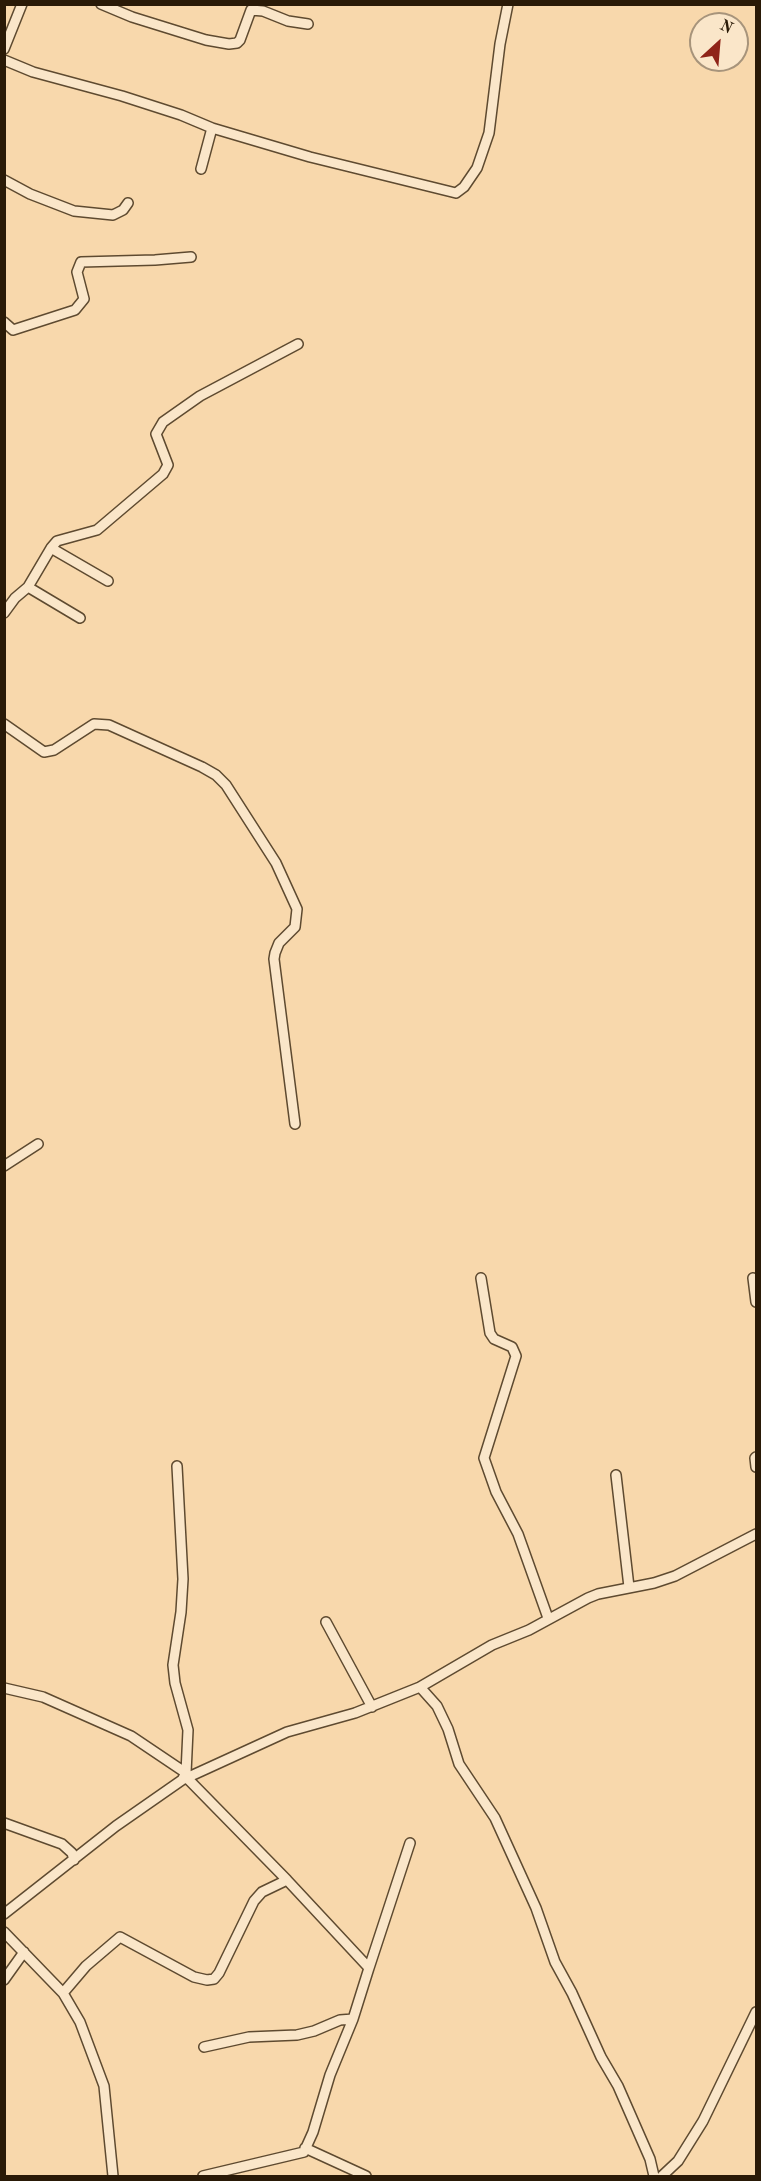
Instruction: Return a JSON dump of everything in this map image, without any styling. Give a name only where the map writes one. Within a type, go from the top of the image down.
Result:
[{"type":"street","points":[[4,49],[22,4]]},
{"type":"street","points":[[100,4],[132,17],[229,45],[240,40],[251,10],[262,11],[288,21],[308,24]]},
{"type":"street","points":[[4,60],[33,72],[181,115],[212,128],[310,157],[456,194],[464,187],[477,168],[489,133],[500,44],[508,4]]},
{"type":"street","points":[[201,170],[212,128]]},
{"type":"street","points":[[4,180],[30,194],[74,211],[113,215],[123,210],[128,203]]},
{"type":"street","points":[[4,322],[13,330],[75,310],[84,299],[77,272],[81,262],[191,257]]},
{"type":"street","points":[[4,613],[15,598],[28,587],[51,548],[60,539],[82,536],[98,530],[163,474],[168,465],[156,434],[167,419],[201,396],[298,344]]},
{"type":"street","points":[[51,548],[108,581]]},
{"type":"street","points":[[28,587],[80,618]]},
{"type":"street","points":[[4,724],[44,752],[54,750],[94,724],[109,725],[211,772],[226,786],[276,863],[297,909],[295,927],[279,943],[274,959],[295,1124]]},
{"type":"street","points":[[4,1166],[38,1144]]},
{"type":"street","points":[[482,1278],[490,1333],[494,1339],[512,1347],[516,1356],[484,1458],[496,1492],[518,1534],[548,1618]]},
{"type":"street","points":[[753,1278],[756,1302]]},
{"type":"street","points":[[756,1457],[756,1467]]},
{"type":"street","points":[[177,1466],[183,1579],[181,1612],[173,1665],[175,1683],[188,1730],[185,1777]]},
{"type":"street","points":[[616,1475],[630,1587]]},
{"type":"street","points":[[4,1914],[116,1826],[185,1777],[287,1732],[372,1707],[420,1687],[492,1645],[529,1630],[548,1618],[598,1594],[654,1583],[675,1576],[756,1534]]},
{"type":"street","points":[[326,1622],[372,1707]]},
{"type":"street","points":[[420,1687],[436,1706],[448,1729],[459,1764],[495,1818],[536,1908],[555,1962],[601,2057],[618,2086],[650,2159],[654,2176]]},
{"type":"street","points":[[4,1688],[43,1697],[131,1736],[185,1777],[287,1880],[369,1968]]},
{"type":"street","points":[[4,1823],[62,1844],[72,1852],[74,1860]]},
{"type":"street","points":[[203,2176],[304,2151],[314,2132],[330,2075],[353,2019],[410,1843]]},
{"type":"street","points":[[63,1993],[86,1966],[120,1937],[194,1977],[214,1979],[254,1901],[262,1892],[287,1880]]},
{"type":"street","points":[[4,1932],[63,1993],[80,2022],[104,2086],[113,2176]]},
{"type":"street","points":[[4,1980],[24,1952]]},
{"type":"street","points":[[662,2176],[678,2161],[703,2121],[756,2012]]},
{"type":"street","points":[[204,2047],[249,2037],[297,2035],[314,2031],[340,2020],[353,2019]]},
{"type":"street","points":[[305,2148],[366,2176]]}]
